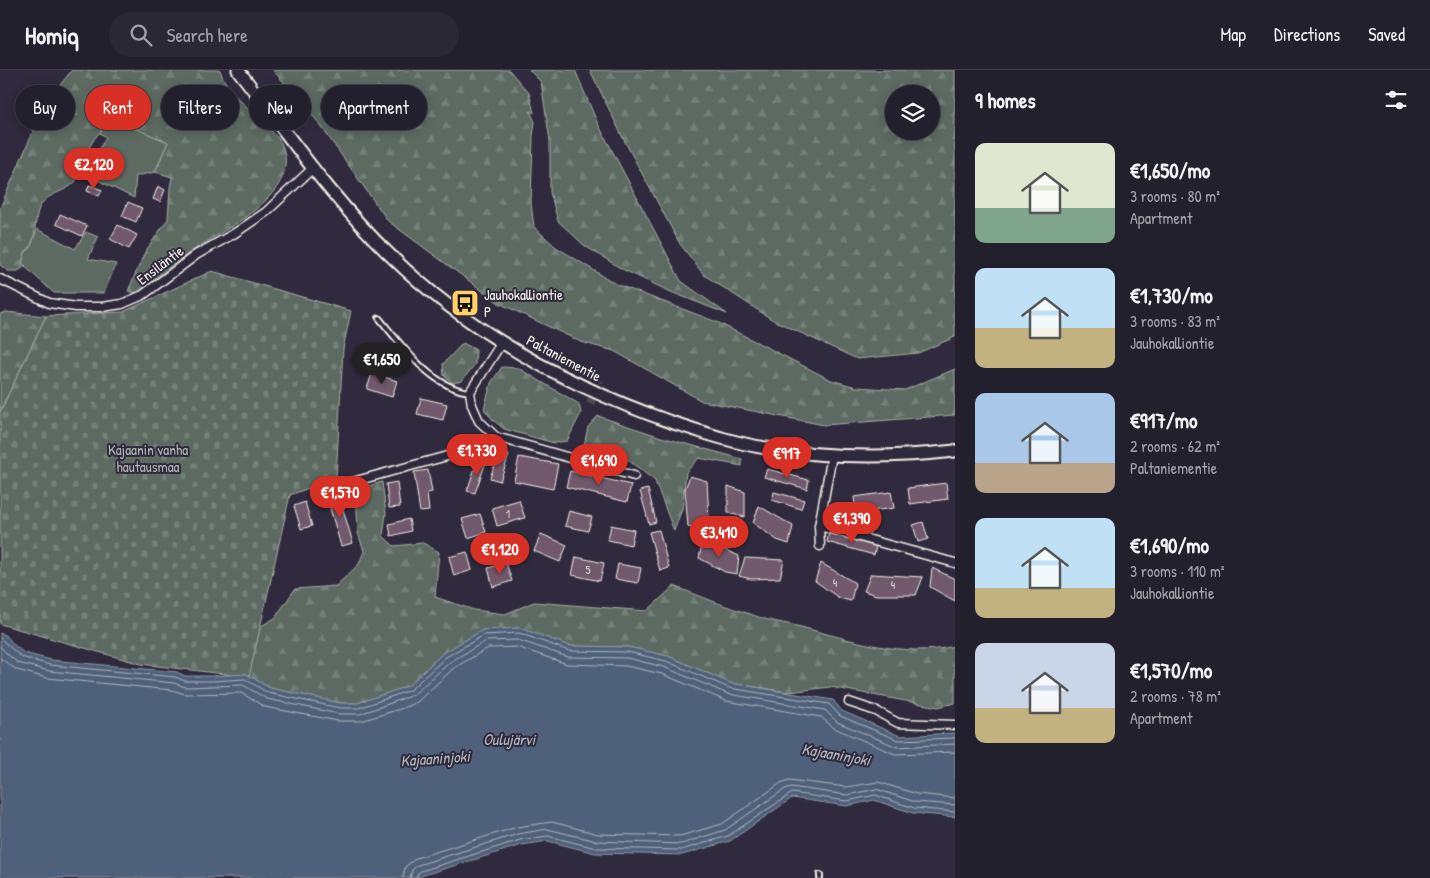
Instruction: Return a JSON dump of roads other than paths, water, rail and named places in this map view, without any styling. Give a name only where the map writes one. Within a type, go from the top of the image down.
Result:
[{"type":"street","name":"Paltaniementie","points":[[238,70],[351,214],[390,256],[426,288],[464,317],[502,342],[578,384],[648,414],[732,441],[766,448],[832,455],[924,455],[955,451]]},
{"type":"street","name":"Ensiläntie","points":[[0,279],[49,302],[84,307],[122,304],[143,295],[196,255],[266,212],[314,168]]},
{"type":"street","points":[[502,342],[470,392],[472,405],[479,421],[496,437],[634,476]]},
{"type":"street","points":[[334,487],[480,447],[496,437]]},
{"type":"street","points":[[820,546],[819,526],[832,455]]},
{"type":"street","points":[[819,526],[955,563]]},
{"type":"street","points":[[849,702],[876,711],[898,723],[955,725]]},
{"type":"lane","points":[[379,318],[407,353],[428,371],[458,391],[470,392]]},
{"type":"water","name":"Oulujärvi","points":[[520,628],[570,646],[628,647],[668,656],[730,683],[833,700],[842,711],[900,736],[955,733],[955,817],[913,813],[874,800],[847,806],[792,798],[730,841],[682,855],[595,853],[548,841],[522,845],[414,878],[0,878],[0,633],[6,635],[24,653],[51,660],[177,672],[185,676],[246,674],[270,688],[340,703],[358,703],[408,686],[443,653],[483,630]]},
{"type":"tunnel","points":[[590,404],[600,380]]},
{"type":"place","name":"Jauhokalliontie P","points":[[465,303]]},
{"type":"park label","name":"Kajaanin vanha hautausmaa","points":[[148,458]]},
{"type":"water label","name":"Kajaaninjoki","points":[[836,754]]},
{"type":"water label","name":"Kajaaninjoki","points":[[435,758]]}]
